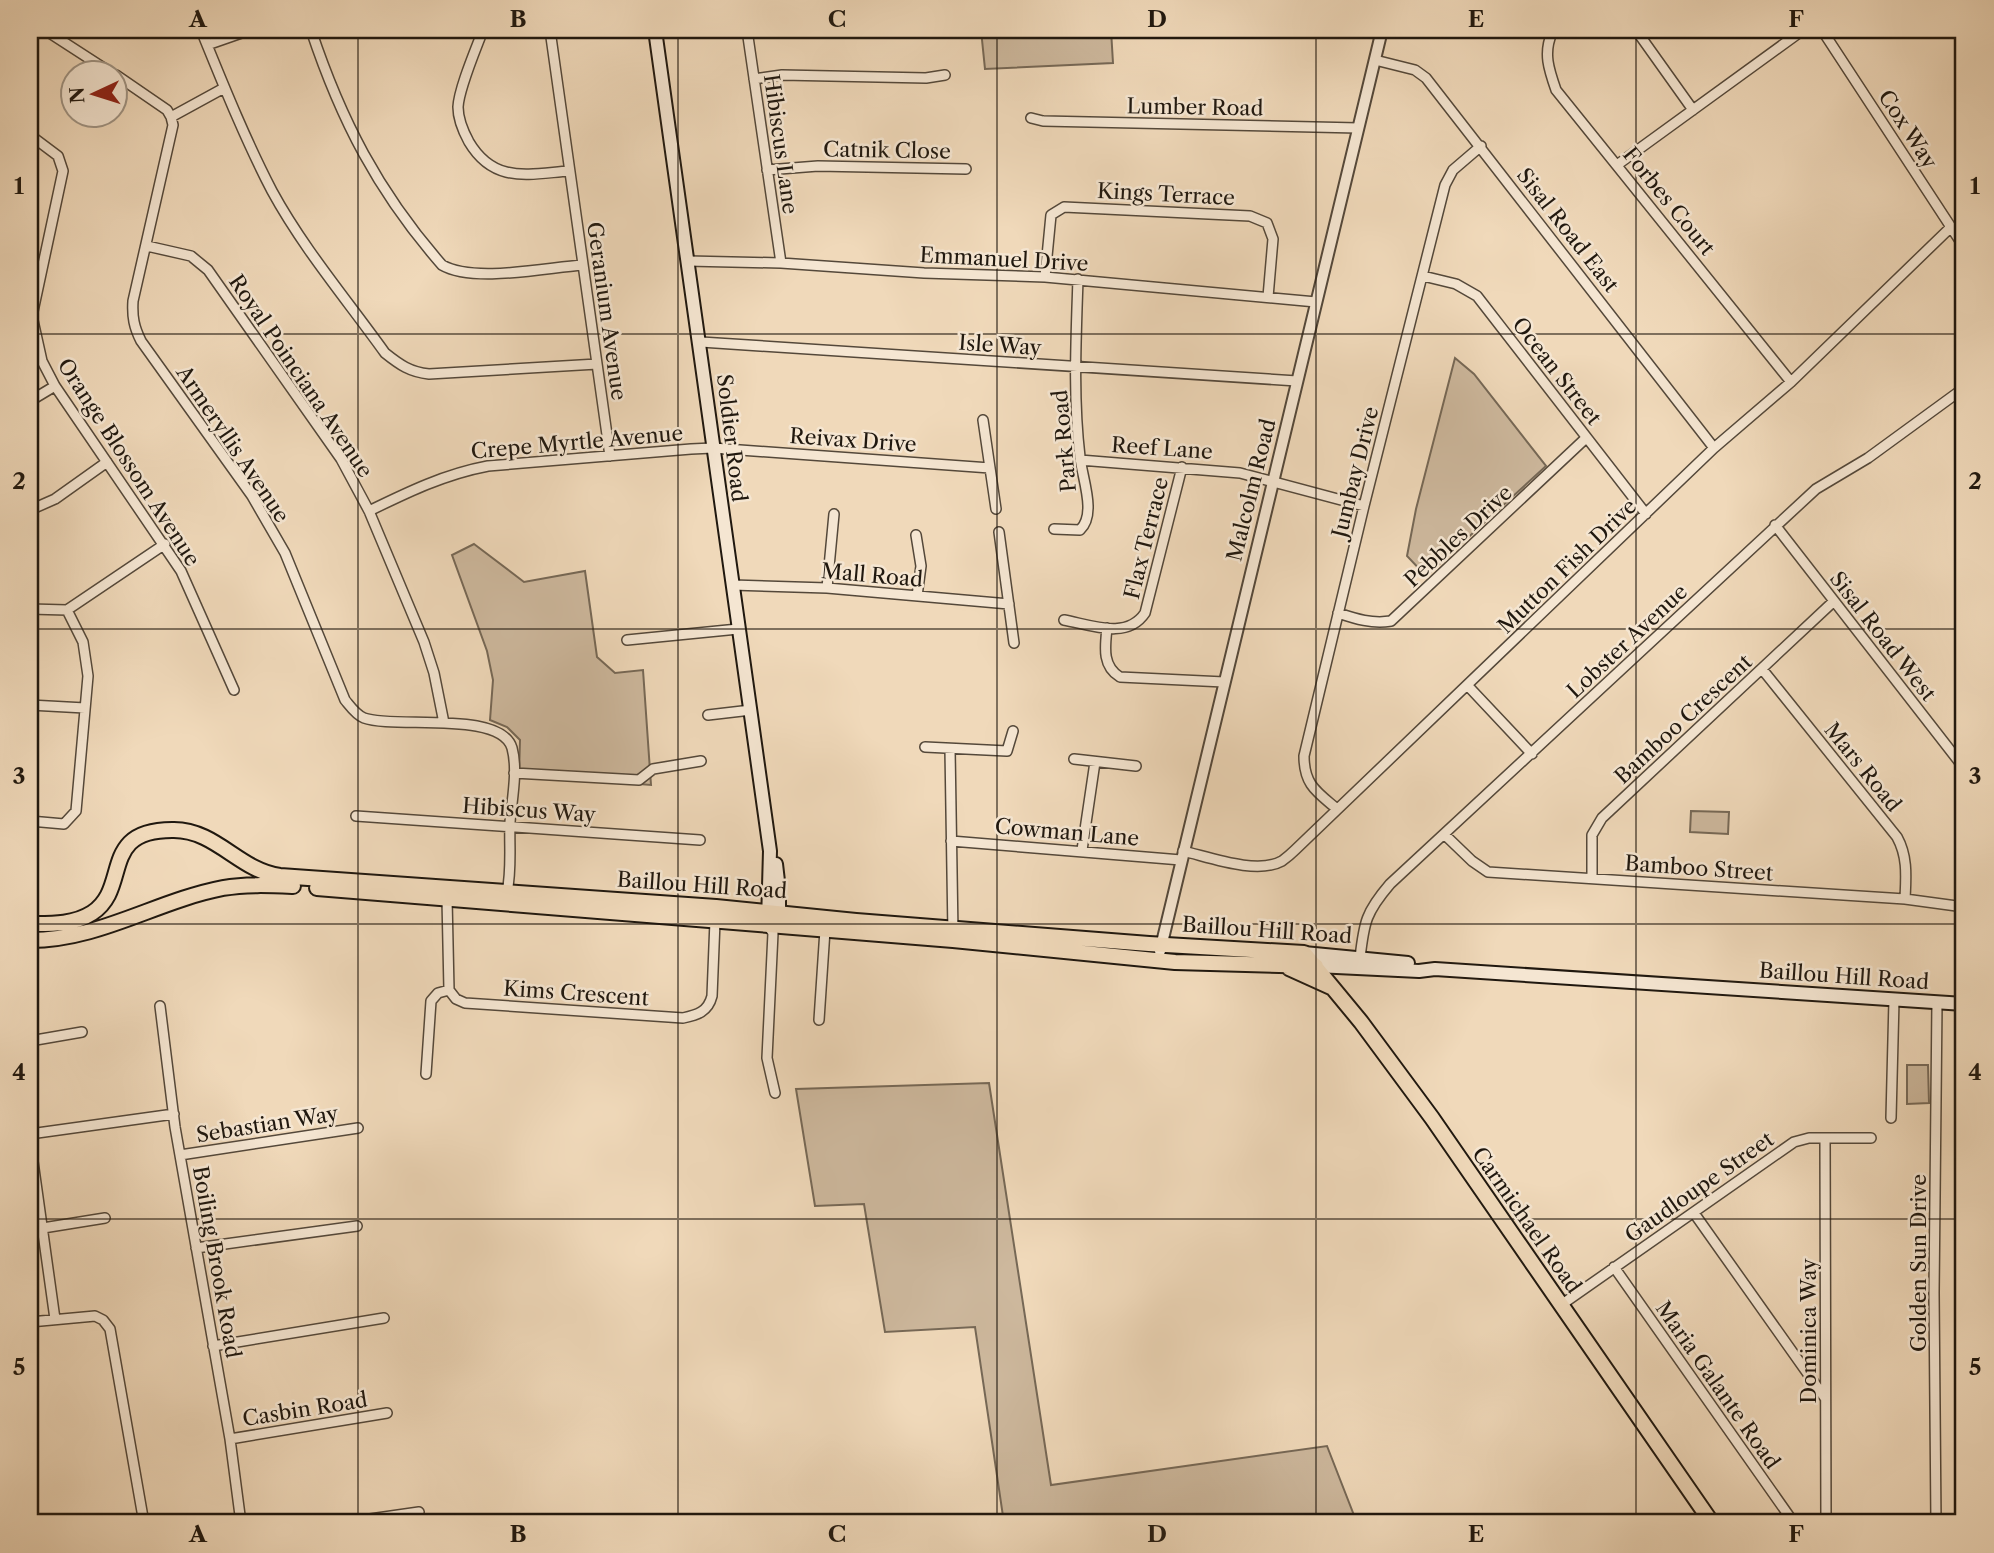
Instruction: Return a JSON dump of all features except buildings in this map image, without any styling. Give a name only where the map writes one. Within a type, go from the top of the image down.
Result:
[{"type":"main road","name":"Soldier Road","points":[[655,30],[701,342],[713,448],[770,851],[773,922]]},
{"type":"main road","name":"Baillou Hill Road","points":[[101,904],[124,850],[135,838],[175,830],[208,838],[243,862],[280,876],[507,892],[825,930],[953,934],[1304,953],[1420,965],[1429,969]]},
{"type":"main road","points":[[241,886],[243,862]]},
{"type":"main road","name":"Baillou Hill Road","points":[[30,940],[63,939],[116,925],[216,890],[241,886],[295,886],[715,921],[773,922],[953,934],[1158,961],[1419,971],[1429,969],[1964,1004]]},
{"type":"main road","points":[[30,924],[73,921],[93,912],[101,904],[116,925]]},
{"type":"main road","points":[[1304,953],[1332,987]]},
{"type":"main road","name":"Carmichael Road","points":[[1284,966],[1332,987],[1361,1022],[1432,1118],[1712,1523]]},
{"type":"street","points":[[45,30],[92,60]]},
{"type":"street","points":[[201,30],[224,88],[279,202],[314,256],[385,353],[412,372],[429,374],[597,364]]},
{"type":"street","points":[[207,45],[250,30]]},
{"type":"street","points":[[311,30],[347,125],[370,167],[442,265],[454,272],[473,274],[582,265]]},
{"type":"street","points":[[483,30],[458,104],[460,121],[474,150],[495,170],[508,174],[569,170]]},
{"type":"street","name":"Geranium Avenue","points":[[550,30],[610,456]]},
{"type":"street","name":"Hibiscus Lane","points":[[747,30],[781,263]]},
{"type":"street","name":"Malcolm Road","points":[[1158,961],[1382,30]]},
{"type":"street","points":[[1636,30],[1693,110]]},
{"type":"street","points":[[1617,164],[1803,30]]},
{"type":"street","name":"Cox Way","points":[[1822,30],[1964,247]]},
{"type":"street","name":"Forbes Court","points":[[1552,33],[1546,61],[1556,90],[1791,382]]},
{"type":"street","name":"Sisal Road East","points":[[1375,61],[1415,70],[1426,78],[1714,447]]},
{"type":"street","points":[[754,79],[782,75],[926,78],[945,75]]},
{"type":"street","points":[[130,85],[158,104],[171,117],[224,88]]},
{"type":"street","name":"Armeryllis Avenue","points":[[171,117],[172,136],[133,301],[134,328],[252,496],[285,552],[345,700],[363,717],[486,729],[507,738],[512,748],[514,773],[507,892]]},
{"type":"street","name":"Lumber Road","points":[[1031,118],[1042,121],[1358,128]]},
{"type":"street","name":"Orange Blossom Avenue","points":[[30,135],[58,156],[63,171],[32,316],[42,361],[55,386],[181,570],[234,690]]},
{"type":"street","name":"Jumbay Drive","points":[[1337,809],[1312,787],[1307,779],[1304,757],[1445,185],[1453,170],[1481,146]]},
{"type":"street","name":"Catnik Close","points":[[767,170],[818,166],[966,169]]},
{"type":"street","name":"Kings Terrace","points":[[1045,277],[1051,215],[1063,207],[1250,216],[1267,223],[1273,239],[1268,297]]},
{"type":"street","name":"Mutton Fish Drive","points":[[1182,855],[1257,866],[1273,864],[1295,850],[1714,447],[1791,382],[1951,228]]},
{"type":"street","name":"Royal Poinciana Avenue","points":[[147,246],[191,256],[208,270],[341,459],[369,511],[424,642],[434,673],[444,723]]},
{"type":"street","name":"Emmanuel Drive","points":[[688,261],[781,263],[935,274],[1078,279],[1316,302]]},
{"type":"street","name":"Ocean Street","points":[[1423,276],[1456,284],[1477,296],[1646,514]]},
{"type":"street","name":"Park Road","points":[[1054,529],[1080,530],[1087,520],[1088,510],[1075,401],[1078,279]]},
{"type":"street","name":"Isle Way","points":[[701,342],[1297,381]]},
{"type":"street","points":[[30,401],[55,386]]},
{"type":"street","name":"Lobster Avenue","points":[[1360,958],[1364,925],[1372,906],[1390,884],[1816,489],[1868,458],[1964,388]]},
{"type":"street","points":[[983,420],[996,509]]},
{"type":"street","name":"Pebbles Drive","points":[[1338,613],[1380,623],[1391,621],[1586,438]]},
{"type":"street","name":"Crepe Myrtle Avenue","points":[[369,511],[428,483],[461,471],[488,466],[713,448]]},
{"type":"street","name":"Reivax Drive","points":[[713,448],[990,468]]},
{"type":"street","name":"Reef Lane","points":[[1080,460],[1240,473],[1364,506]]},
{"type":"street","points":[[30,510],[55,499],[107,462]]},
{"type":"street","name":"Flax Terrace","points":[[1064,620],[1107,628],[1130,626],[1139,622],[1145,613],[1182,467]]},
{"type":"street","points":[[827,588],[834,514]]},
{"type":"street","name":"Sisal Road West","points":[[1775,525],[1964,768]]},
{"type":"street","points":[[999,532],[1014,643]]},
{"type":"street","points":[[916,536],[920,566],[917,596]]},
{"type":"street","points":[[30,609],[67,610],[165,544]]},
{"type":"street","name":"Mall Road","points":[[732,585],[827,588],[1009,604]]},
{"type":"street","name":"Bamboo Crescent","points":[[1592,878],[1592,835],[1602,818],[1834,601]]},
{"type":"street","points":[[30,821],[64,824],[76,811],[88,676],[83,642],[67,610]]},
{"type":"street","points":[[1107,628],[1107,662],[1112,672],[1120,677],[1224,682]]},
{"type":"street","points":[[627,640],[738,629]]},
{"type":"street","name":"Mars Road","points":[[1762,669],[1897,837],[1906,860],[1905,899]]},
{"type":"street","points":[[1468,686],[1532,754]]},
{"type":"street","points":[[30,705],[85,708]]},
{"type":"street","points":[[708,715],[751,710]]},
{"type":"street","points":[[925,747],[1007,751],[1013,731]]},
{"type":"street","points":[[950,749],[953,934]]},
{"type":"street","points":[[1074,759],[1136,766]]},
{"type":"street","points":[[514,773],[639,780],[653,769],[701,761]]},
{"type":"street","points":[[1082,850],[1095,762]]},
{"type":"street","name":"Hibiscus Way","points":[[356,816],[700,840]]},
{"type":"street","name":"Bamboo Street","points":[[1445,835],[1488,872],[1905,899],[1964,906]]},
{"type":"street","name":"Cowman Lane","points":[[951,841],[1182,855]]},
{"type":"street","points":[[426,1074],[431,1001],[438,993],[449,990],[447,898]]},
{"type":"street","name":"Kims Crescent","points":[[449,990],[456,999],[465,1003],[682,1018],[695,1016],[702,1013],[712,996],[715,921]]},
{"type":"street","points":[[773,922],[767,1058],[775,1093]]},
{"type":"street","points":[[819,1020],[825,930]]},
{"type":"street","points":[[1891,1118],[1894,1000]]},
{"type":"street","name":"Golden Sun Drive","points":[[1936,1523],[1934,1279],[1937,1002]]},
{"type":"street","name":"Boiling Brook Road","points":[[160,1006],[180,1155],[242,1523]]},
{"type":"street","points":[[30,1041],[82,1032]]},
{"type":"street","points":[[30,1134],[174,1114]]},
{"type":"street","name":"Sebastian Way","points":[[180,1155],[358,1128]]},
{"type":"street","name":"Gaudloupe Street","points":[[1561,1305],[1794,1142],[1809,1138],[1871,1138]]},
{"type":"street","name":"Dominica Way","points":[[1825,1138],[1826,1523]]},
{"type":"street","points":[[30,1140],[55,1319]]},
{"type":"street","points":[[1694,1213],[1825,1398]]},
{"type":"street","points":[[43,1228],[105,1218]]},
{"type":"street","points":[[196,1248],[357,1227]]},
{"type":"street","name":"Maria Galante Road","points":[[1614,1267],[1794,1523]]},
{"type":"street","points":[[30,1322],[95,1316],[103,1320],[110,1329],[144,1523]]},
{"type":"street","points":[[213,1346],[384,1318]]},
{"type":"street","name":"Casbin Road","points":[[229,1439],[387,1413]]},
{"type":"street","points":[[342,1523],[419,1512]]},
{"type":"shaded area","points":[[981,30],[1111,30],[1113,63],[985,69]]},
{"type":"shaded area","points":[[1455,358],[1474,374],[1546,466],[1426,576],[1407,556],[1416,509]]},
{"type":"shaded area","points":[[474,544],[524,582],[585,571],[597,657],[615,673],[643,670],[651,785],[519,775],[520,740],[507,727],[490,720],[493,680],[487,651],[452,555]]},
{"type":"shaded area","points":[[1691,811],[1729,812],[1728,834],[1690,832]]},
{"type":"shaded area","points":[[1907,1065],[1928,1065],[1929,1103],[1907,1104]]},
{"type":"shaded area","points":[[989,1083],[1051,1485],[1327,1446],[1357,1523],[1004,1523],[975,1327],[885,1332],[864,1204],[815,1206],[796,1089]]}]
